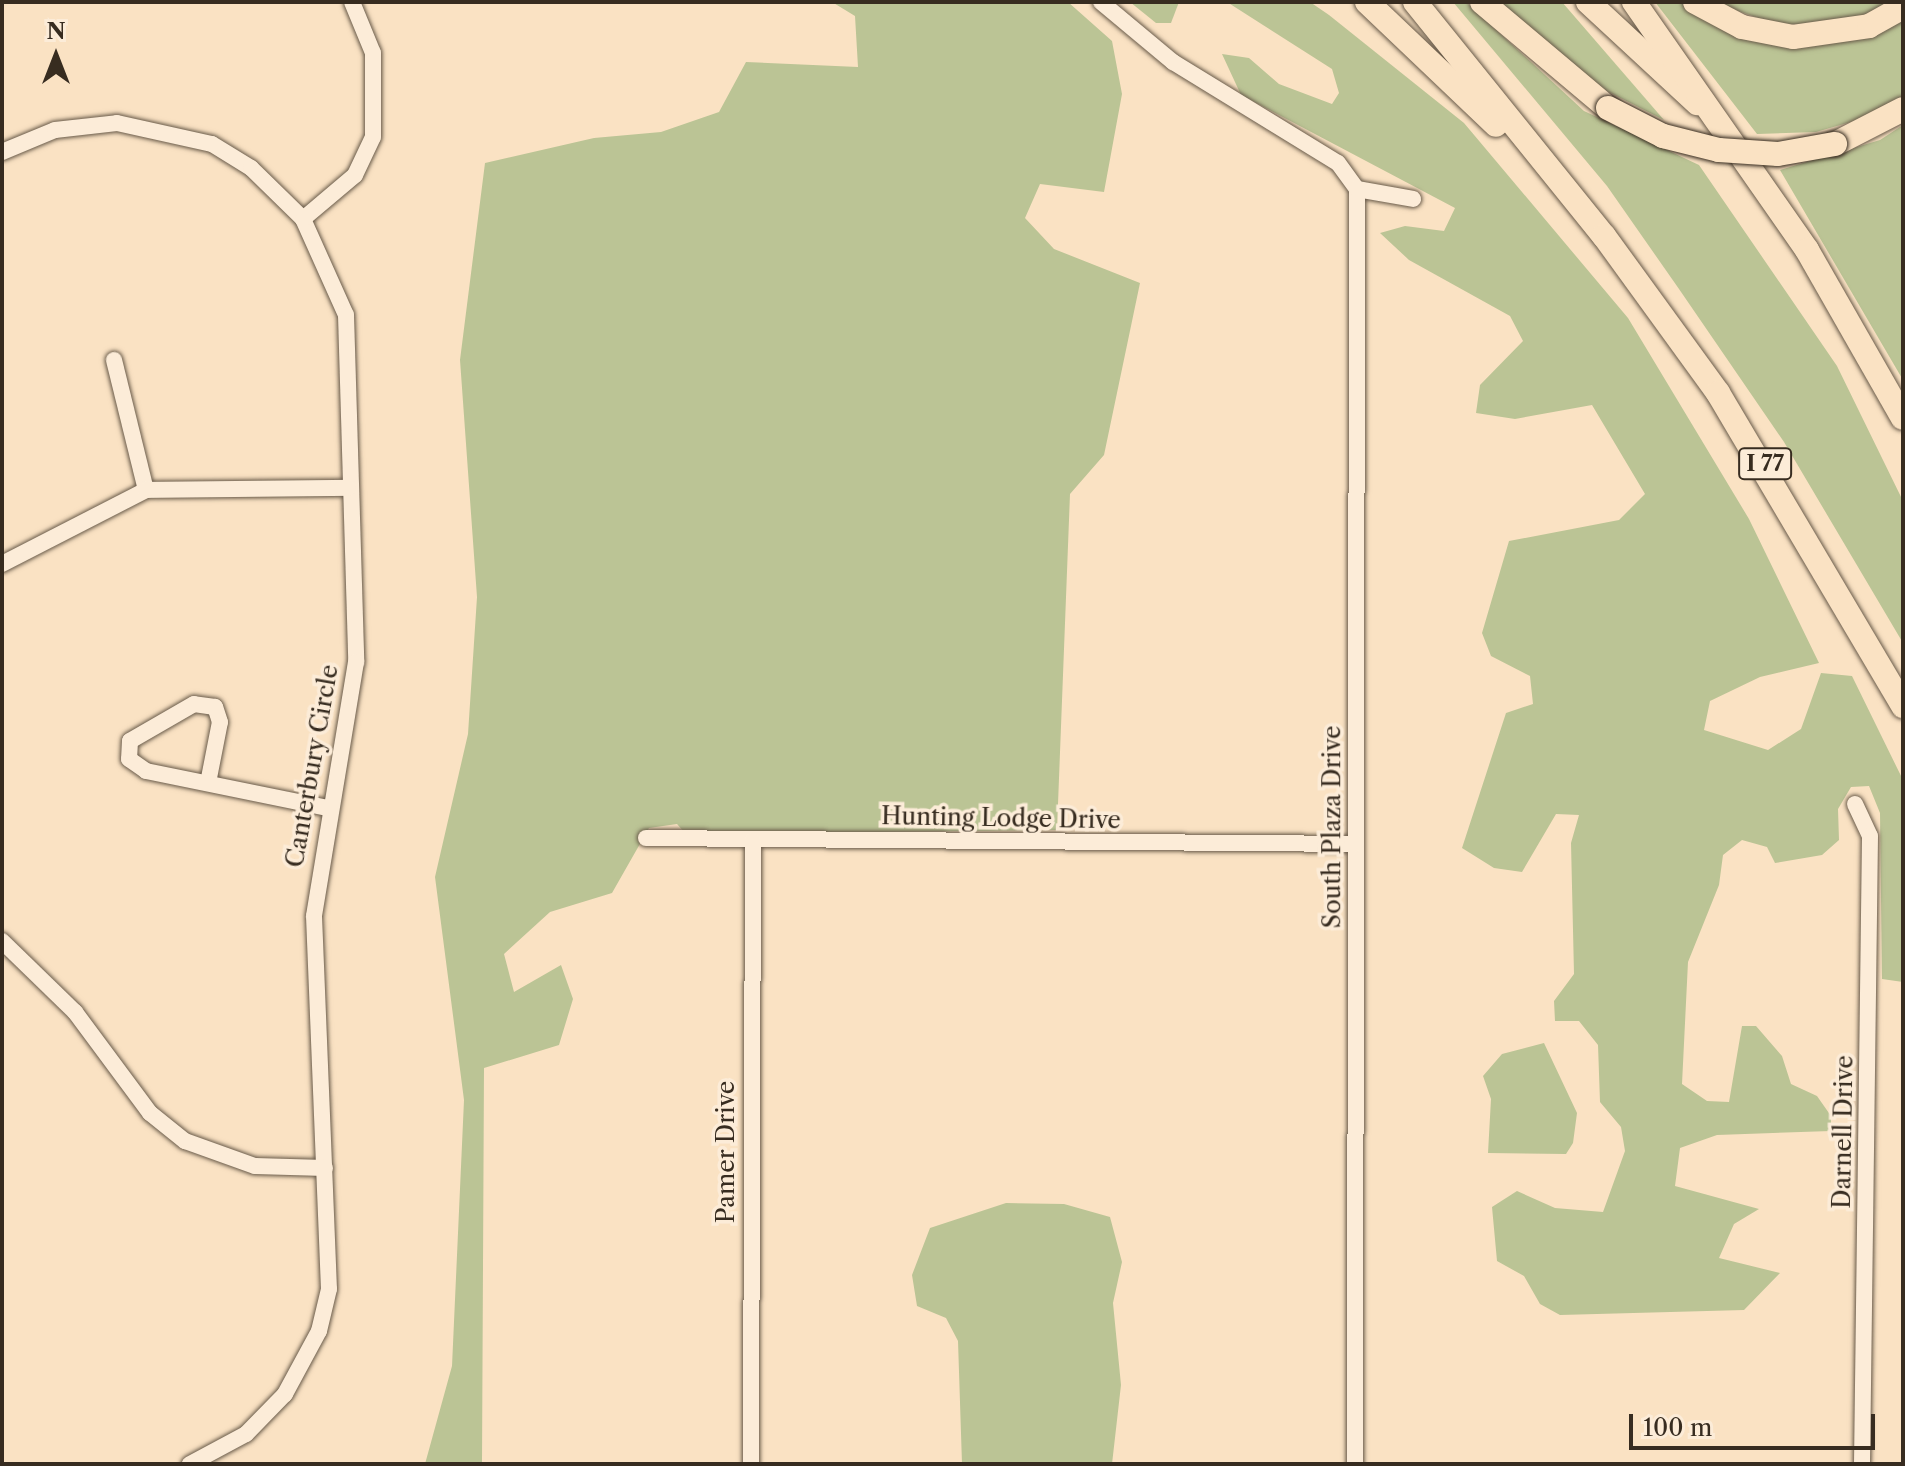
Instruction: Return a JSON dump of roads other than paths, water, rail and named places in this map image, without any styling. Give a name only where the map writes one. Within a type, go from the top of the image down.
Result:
[{"type":"highway","points":[[1367,2],[1550,168]]},
{"type":"highway","name":"I 77","points":[[1415,2],[1550,168],[1742,428],[1903,706]]},
{"type":"highway","points":[[1482,2],[1608,108],[1663,136],[1719,150],[1778,154],[1835,144],[1903,109]]},
{"type":"highway","points":[[1588,2],[1727,128]]},
{"type":"highway","points":[[1634,2],[1727,128],[1903,418]]},
{"type":"highway","points":[[1695,2],[1742,27],[1793,37],[1856,29],[1903,7]]},
{"type":"street","points":[[303,219],[355,175],[373,137],[373,53],[352,2]]},
{"type":"street","points":[[1101,2],[1173,62],[1338,163],[1357,189],[1413,199]]},
{"type":"street","name":"Canterbury Circle","points":[[2,152],[74,127],[171,130],[251,168],[303,219],[346,315],[348,488],[356,662],[328,808],[314,916],[330,1276],[309,1354],[285,1394],[246,1434],[190,1464]]},
{"type":"street","name":"South Plaza Drive","points":[[1355,1464],[1357,189]]},
{"type":"street","points":[[114,360],[146,490]]},
{"type":"street","points":[[2,564],[146,490],[348,488]]},
{"type":"street","points":[[208,783],[220,722],[215,707],[194,704],[130,741],[133,765],[208,783],[328,808]]},
{"type":"street","name":"Darnell Drive","points":[[1855,804],[1870,836],[1862,1464]]},
{"type":"street","name":"Hunting Lodge Drive","points":[[646,838],[1356,844]]},
{"type":"street","name":"Pamer Drive","points":[[751,1464],[753,841]]},
{"type":"street","points":[[2,941],[75,1012],[150,1113],[185,1141],[255,1166],[325,1168]]}]
